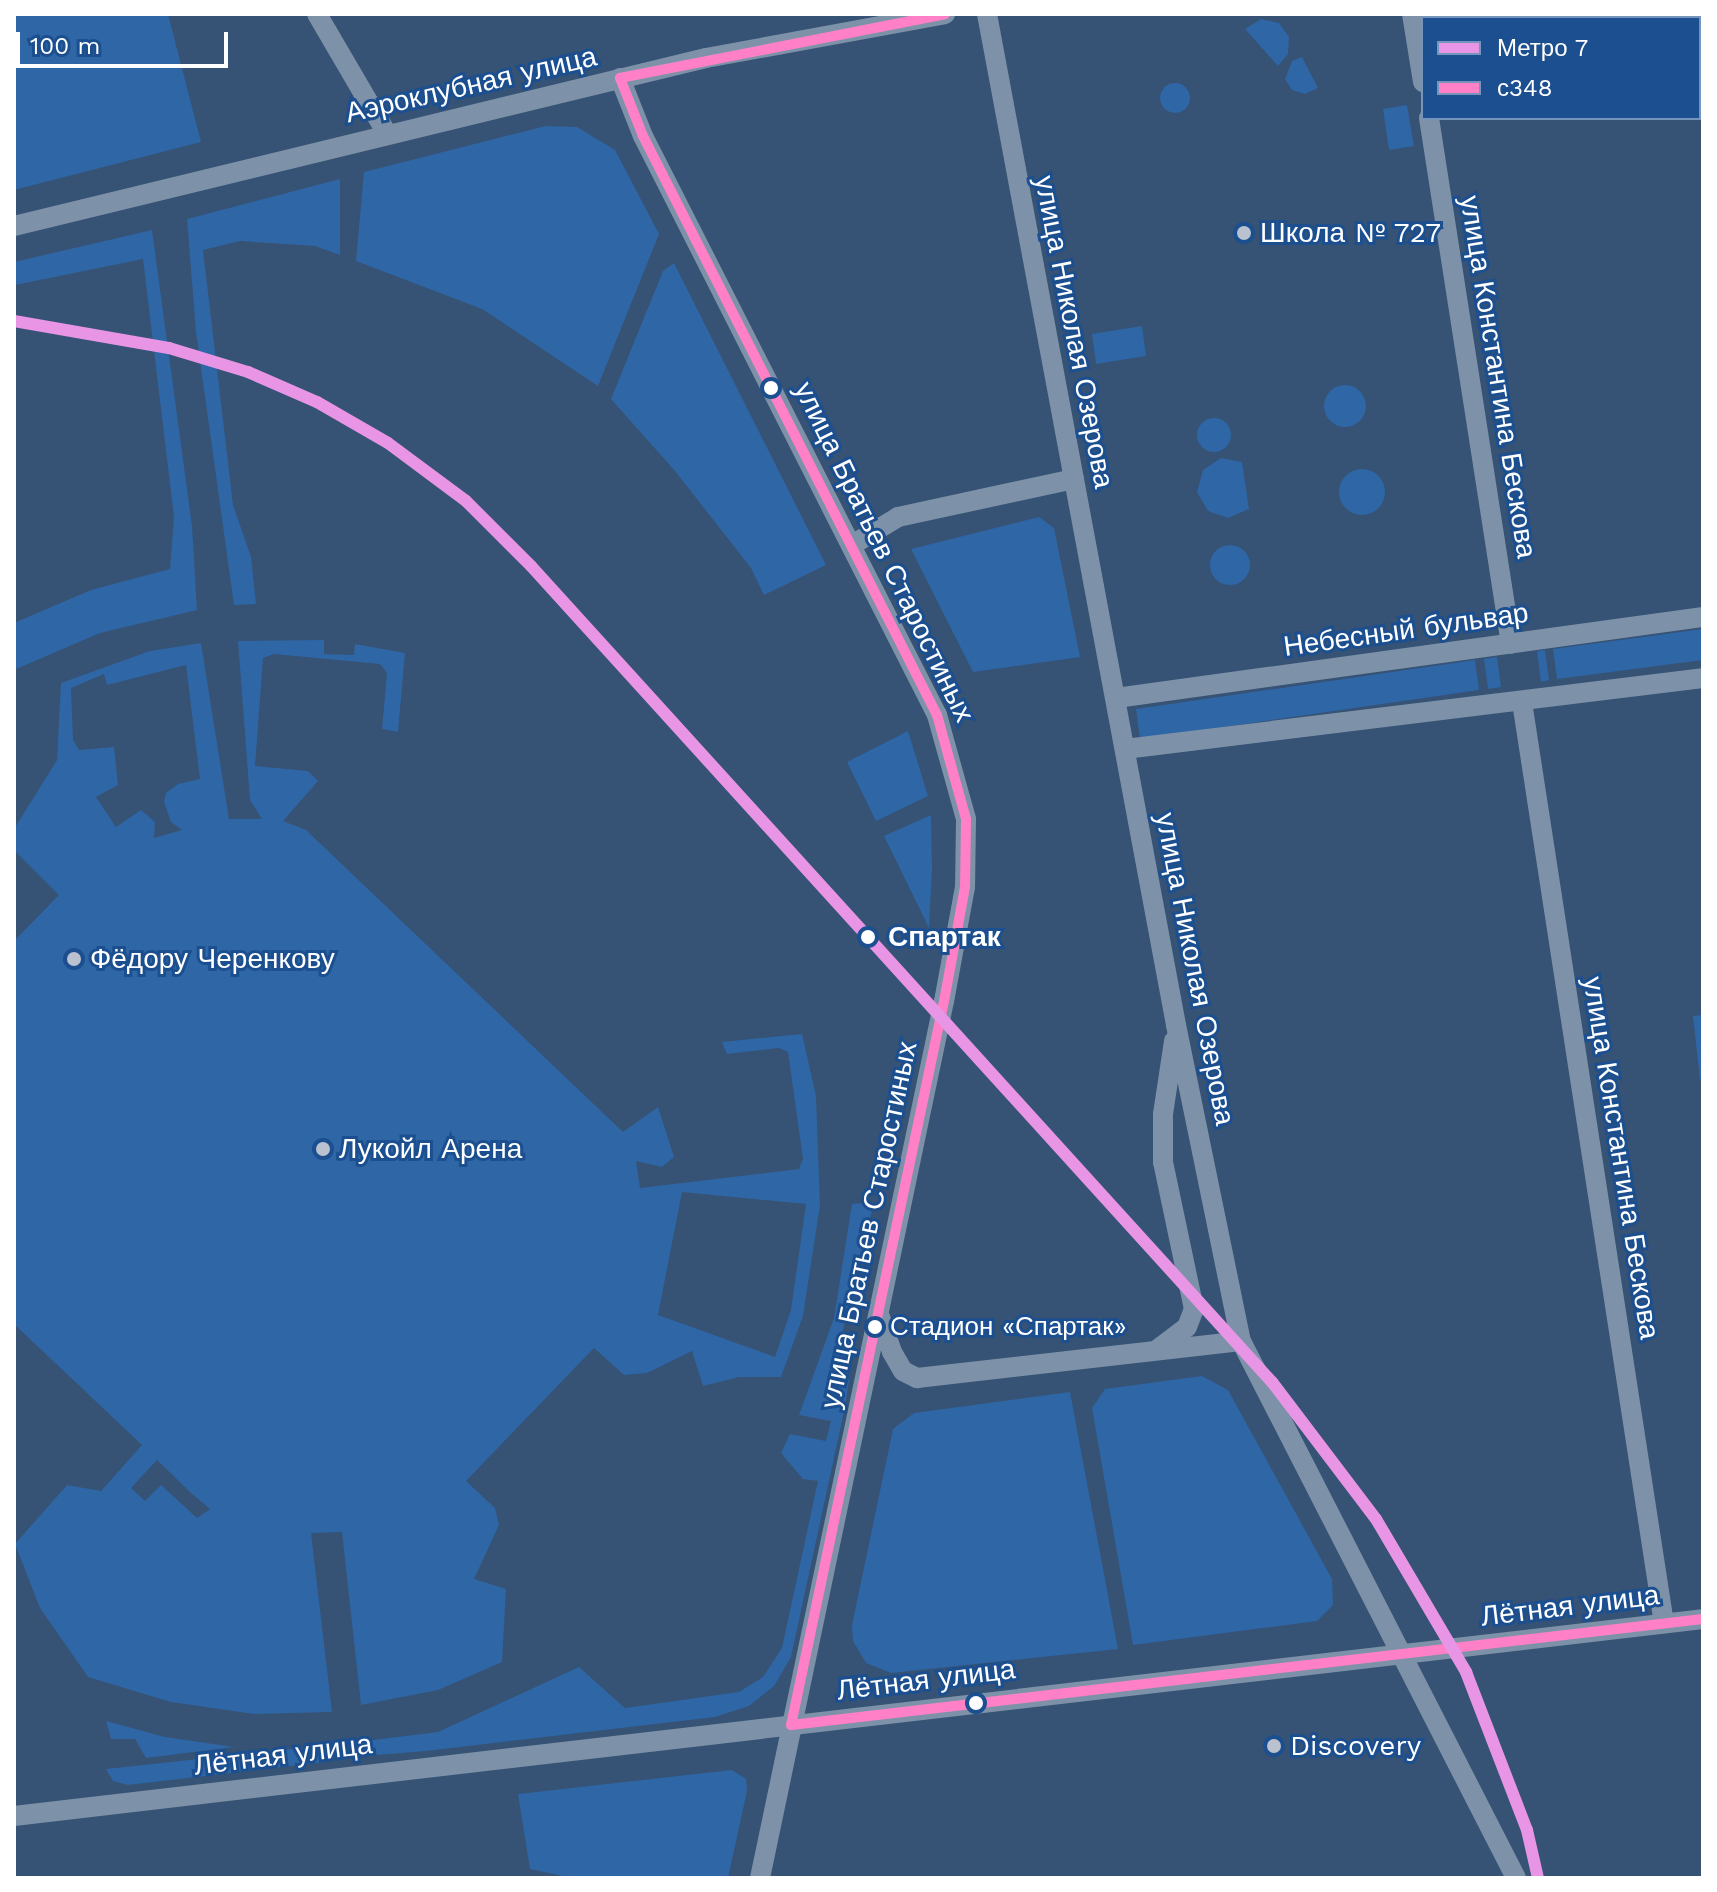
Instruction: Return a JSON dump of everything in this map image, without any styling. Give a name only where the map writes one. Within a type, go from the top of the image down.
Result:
[{"type":"street","points":[[317,14],[387,134]]},
{"type":"street","name":"Аэроклубная улица","points":[[14,226],[620,78],[945,14]]},
{"type":"street","name":"улица Николая Озерова","points":[[987,14],[1176,1025],[1241,1341],[1399,1655],[1516,1878]]},
{"type":"street","points":[[1412,14],[1421,70]]},
{"type":"street","name":"улица Братьев Старостиных","points":[[620,78],[643,136],[937,715],[966,819],[965,887],[760,1878]]},
{"type":"street","name":"улица Константина Бескова","points":[[1429,120],[1511,644]]},
{"type":"street","points":[[852,545],[898,517],[1074,479]]},
{"type":"street","name":"Небесный бульвар","points":[[1116,698],[1703,617]]},
{"type":"street","points":[[1125,749],[1703,678]]},
{"type":"street","name":"улица Константина Бескова","points":[[1522,702],[1664,1623]]},
{"type":"street","points":[[1156,1351],[1187,1327],[1194,1309],[1163,1162],[1163,1114],[1176,1025]]},
{"type":"street","points":[[879,1313],[892,1352],[903,1371],[917,1378],[1241,1341]]},
{"type":"street","name":"Лётная улица","points":[[14,1816],[1703,1619]]},
{"type":"shaded area","points":[[14,14],[168,14],[201,142],[14,190]]},
{"type":"shaded area","points":[[1261,19],[1279,23],[1289,37],[1288,54],[1278,66],[1245,29]]},
{"type":"shaded area","points":[[1302,57],[1318,88],[1305,94],[1292,90],[1285,79],[1292,61]]},
{"type":"shaded area","points":[[1175,83],[1186,87],[1190,98],[1186,109],[1175,113],[1164,109],[1160,98],[1164,87]]},
{"type":"shaded area","points":[[1407,105],[1414,146],[1389,150],[1383,109]]},
{"type":"shaded area","points":[[546,126],[577,127],[615,150],[659,234],[598,386],[482,309],[356,261],[364,172]]},
{"type":"shaded area","points":[[340,179],[340,255],[315,246],[240,241],[203,250],[233,505],[251,557],[256,604],[234,605],[196,332],[187,219]]},
{"type":"shaded area","points":[[152,230],[192,526],[197,610],[100,633],[14,670],[14,623],[91,590],[170,569],[174,517],[143,259],[15,285],[14,297],[14,262]]},
{"type":"shaded area","points":[[674,263],[826,565],[764,595],[751,568],[675,471],[611,399],[663,271]]},
{"type":"shaded area","points":[[1142,326],[1146,356],[1096,364],[1092,334]]},
{"type":"shaded area","points":[[1345,385],[1360,391],[1366,406],[1360,421],[1345,427],[1330,421],[1324,406],[1330,391]]},
{"type":"shaded area","points":[[1214,418],[1226,423],[1231,435],[1226,447],[1214,452],[1202,447],[1197,435],[1202,423]]},
{"type":"shaded area","points":[[1221,458],[1242,462],[1249,509],[1228,518],[1208,511],[1197,492],[1203,470]]},
{"type":"shaded area","points":[[1362,469],[1378,476],[1385,492],[1378,508],[1362,515],[1346,508],[1339,492],[1346,476]]},
{"type":"shaded area","points":[[1039,517],[1054,528],[1080,657],[973,672],[911,549]]},
{"type":"shaded area","points":[[1230,545],[1244,551],[1250,565],[1244,579],[1230,585],[1216,579],[1210,565],[1216,551]]},
{"type":"shaded area","points":[[1703,629],[1703,660],[1557,679],[1553,649]]},
{"type":"shaded area","name":"Лукойл Арена","points":[[324,640],[324,654],[354,655],[355,644],[405,653],[398,732],[382,729],[387,673],[380,664],[274,654],[263,658],[255,766],[308,771],[318,781],[283,821],[306,830],[623,1132],[658,1107],[674,1157],[662,1167],[636,1161],[640,1188],[799,1169],[803,1159],[788,1052],[779,1048],[727,1054],[722,1042],[802,1034],[816,1096],[820,1205],[803,1316],[781,1377],[739,1377],[703,1386],[692,1351],[647,1373],[624,1375],[594,1348],[466,1481],[495,1508],[499,1525],[474,1579],[506,1589],[502,1662],[438,1690],[361,1705],[342,1532],[311,1533],[332,1712],[254,1714],[171,1702],[88,1677],[40,1608],[15,1544],[67,1485],[101,1491],[142,1445],[14,1324],[14,941],[59,895],[14,850],[14,829],[57,760],[61,683],[150,651],[201,643],[229,819],[262,819],[250,800],[238,641]],"holes":[[[186,665],[200,779],[178,784],[166,793],[164,802],[171,822],[182,830],[154,838],[155,822],[141,810],[116,827],[96,797],[118,785],[114,747],[79,750],[73,740],[71,688],[104,674],[107,685]],[[682,1192],[806,1204],[791,1310],[775,1357],[658,1315]],[[157,1460],[210,1509],[197,1518],[161,1485],[145,1501],[131,1488]]]},
{"type":"shaded area","points":[[1545,650],[1549,680],[1541,682],[1537,651]]},
{"type":"shaded area","points":[[1497,657],[1501,687],[1488,689],[1484,659]]},
{"type":"shaded area","points":[[1475,660],[1479,690],[1140,739],[1136,709]]},
{"type":"shaded area","points":[[908,731],[928,796],[876,821],[847,762]]},
{"type":"shaded area","points":[[931,815],[932,868],[929,928],[884,836]]},
{"type":"shaded area","points":[[1703,1015],[1703,1080],[1700,1080],[1693,1016]]},
{"type":"shaded area","points":[[874,1202],[840,1342],[846,1352],[849,1381],[845,1407],[791,1657],[774,1686],[749,1706],[715,1717],[426,1751],[377,1755],[365,1748],[365,1741],[438,1732],[579,1667],[625,1708],[739,1692],[763,1677],[782,1648],[818,1481],[803,1479],[781,1453],[790,1434],[826,1441],[831,1421],[799,1415],[834,1318],[852,1204]]},
{"type":"shaded area","points":[[1202,1376],[1228,1390],[1332,1579],[1333,1605],[1317,1621],[1133,1645],[1092,1408],[1105,1389]]},
{"type":"shaded area","points":[[1070,1392],[1118,1649],[891,1673],[866,1663],[853,1641],[852,1625],[893,1429],[914,1413]]},
{"type":"shaded area","points":[[106,1721],[165,1737],[234,1747],[146,1758],[135,1739],[111,1739]]},
{"type":"shaded area","points":[[336,1744],[335,1753],[325,1762],[128,1785],[113,1781],[106,1769]]},
{"type":"shaded area","points":[[732,1770],[746,1779],[747,1791],[728,1878],[572,1878],[530,1869],[518,1794]]},
{"type":"metro line","name":"7","points":[[14,321],[169,348],[248,372],[317,402],[388,443],[466,501],[531,566],[1272,1382],[1376,1519],[1466,1672],[1527,1830],[1538,1878]]},
{"type":"transit line","name":"с348","points":[[620,78],[945,14]]},
{"type":"transit line","name":"с348","points":[[620,78],[643,136],[937,715],[966,819],[965,887],[944,1001],[791,1725]]},
{"type":"transit line","name":"с348","points":[[791,1725],[1703,1619]]},
{"type":"place","name":"Школа № 727","points":[[1244,233]]},
{"type":"place","name":"Спартак","points":[[868,937]]},
{"type":"place","name":"Фёдору Черенкову","points":[[74,959]]},
{"type":"place","name":"Лукойл Арена","points":[[323,1149]]},
{"type":"place","name":"Стадион «Спартак»","points":[[875,1327]]},
{"type":"place","name":"Discovery","points":[[1274,1746]]}]
